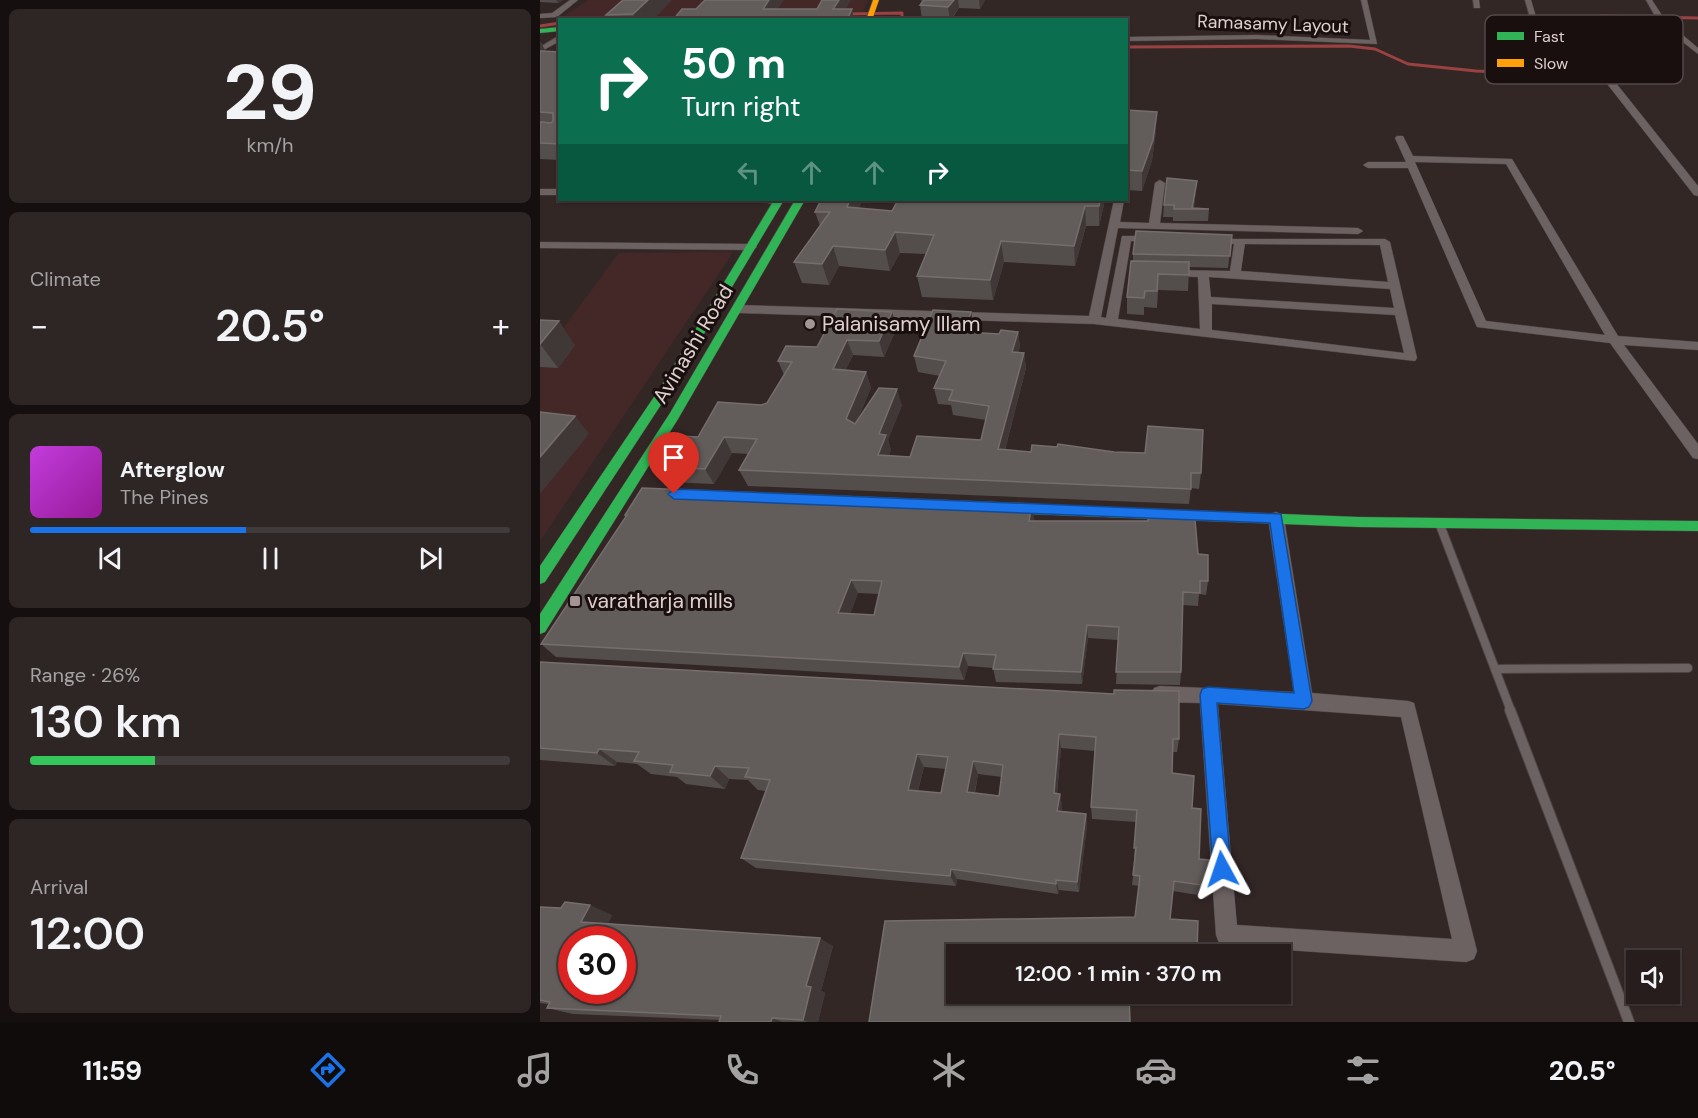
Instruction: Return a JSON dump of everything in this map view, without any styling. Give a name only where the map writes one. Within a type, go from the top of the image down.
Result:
[{"type":"main road","points":[[540,31],[558,29]]},
{"type":"main road","points":[[540,578],[603,487],[778,201]]},
{"type":"main road","name":"Avinashi Road","points":[[540,627],[635,492],[799,201]]},
{"type":"main road","points":[[992,507],[1439,523],[1698,526]]},
{"type":"street","points":[[540,16],[554,15],[575,0]]},
{"type":"street","name":"Ramasamy Layout","points":[[1128,39],[1257,38],[1374,42],[1364,0]]},
{"type":"street","points":[[1528,0],[1533,15]]},
{"type":"street","points":[[1649,0],[1658,15]]},
{"type":"street","points":[[540,50],[558,38]]},
{"type":"street","points":[[1683,39],[1698,52]]},
{"type":"street","points":[[1613,84],[1698,193]]},
{"type":"street","points":[[1400,138],[1481,324],[1614,340],[1698,346]]},
{"type":"street","points":[[1368,165],[1509,161],[1614,340],[1698,454]]},
{"type":"street","points":[[1154,227],[1160,183]]},
{"type":"street","points":[[540,192],[558,192]]},
{"type":"street","points":[[1094,320],[1119,201]]},
{"type":"street","points":[[1115,225],[1358,231]]},
{"type":"street","points":[[1112,320],[1125,272],[1126,238],[1172,240]]},
{"type":"street","points":[[739,309],[1112,320],[1411,358],[1386,242],[1194,241]]},
{"type":"street","points":[[1235,274],[1240,242]]},
{"type":"street","points":[[540,245],[752,247]]},
{"type":"street","points":[[1155,273],[1235,274],[1395,286]]},
{"type":"street","points":[[1203,274],[1206,332]]},
{"type":"street","points":[[1206,300],[1401,312]]},
{"type":"street","points":[[1276,518],[1304,701]]},
{"type":"street","points":[[1138,694],[1208,695],[1408,709],[1466,951],[1227,935],[1208,695]]},
{"type":"lane","points":[[1439,523],[1629,1022]]},
{"type":"lane","points":[[1495,669],[1688,668]]},
{"type":"shaded area","points":[[589,0],[868,0],[861,15],[561,18]]},
{"type":"shaded area","points":[[733,252],[540,541],[540,333],[559,334],[619,253]]},
{"type":"building","points":[[623,0],[648,0],[633,14],[606,15]]},
{"type":"building","points":[[705,0],[769,0],[763,9],[817,9],[822,0],[839,0],[833,9],[852,9],[848,18],[675,18],[682,9],[696,9]]},
{"type":"building","points":[[924,0],[954,0],[948,7],[920,5]]},
{"type":"building","points":[[540,51],[558,52],[558,144],[540,143],[540,122],[551,123],[553,113],[540,112]]},
{"type":"building","points":[[1128,110],[1157,112],[1153,140],[1142,171],[1128,170]]},
{"type":"building","points":[[1167,178],[1197,181],[1192,208],[1209,209],[1174,209],[1174,205],[1164,205]]},
{"type":"building","points":[[820,201],[850,201],[847,207],[892,211],[897,201],[1100,201],[1099,206],[1085,206],[1074,246],[1001,241],[990,280],[917,276],[934,235],[895,232],[885,250],[833,246],[822,264],[794,262],[830,212],[815,212]]},
{"type":"building","points":[[1136,231],[1232,235],[1230,256],[1133,254]]},
{"type":"building","points":[[1131,261],[1189,262],[1189,275],[1158,274],[1157,291],[1145,291],[1144,298],[1127,297]]},
{"type":"building","points":[[837,309],[892,312],[879,341],[847,340],[833,369],[866,372],[846,419],[855,424],[879,388],[897,389],[879,434],[886,435],[878,455],[910,457],[917,436],[981,440],[989,406],[949,400],[953,390],[934,388],[946,361],[914,356],[933,310],[971,312],[964,332],[999,334],[1001,330],[1018,332],[1012,352],[1024,353],[998,449],[1031,452],[1032,445],[1057,447],[1058,444],[1114,452],[1145,453],[1148,426],[1203,430],[1201,473],[1191,473],[1191,489],[739,470],[757,439],[724,437],[705,469],[658,467],[667,454],[671,454],[682,436],[698,437],[718,402],[761,405],[767,403],[792,362],[778,361],[786,346],[817,347]]},
{"type":"building","points":[[540,320],[559,321],[540,344]]},
{"type":"building","points":[[540,412],[575,416],[540,457]]},
{"type":"building","points":[[642,488],[1032,504],[1029,521],[1148,521],[1149,510],[1190,511],[1190,520],[1195,520],[1198,554],[1208,555],[1208,581],[1200,581],[1200,593],[1183,592],[1181,672],[1116,672],[1119,627],[1087,625],[1081,672],[993,669],[996,655],[963,653],[959,667],[541,644],[627,515],[625,515]],"holes":[[[851,580],[882,581],[874,615],[838,613]]]},
{"type":"building","points":[[540,662],[1114,694],[1114,690],[1179,691],[1179,739],[1173,739],[1172,773],[1194,776],[1192,808],[1201,809],[1199,859],[1209,860],[1208,886],[1174,881],[1170,919],[1198,921],[1197,944],[946,944],[946,1004],[1129,1004],[1130,1022],[869,1022],[885,921],[1135,917],[1140,876],[1133,875],[1137,810],[1091,807],[1096,737],[1059,734],[1054,793],[1060,794],[1057,811],[1086,814],[1077,882],[1056,880],[1056,884],[951,869],[950,876],[741,858],[770,780],[745,777],[749,768],[715,766],[710,776],[670,772],[673,765],[634,761],[639,752],[599,749],[597,753],[540,748]],"holes":[[[917,754],[948,757],[941,793],[908,790]],[[973,761],[1003,765],[999,796],[967,792]]]},
{"type":"building","points":[[565,902],[590,905],[581,922],[820,938],[806,986],[811,987],[803,1020],[772,1018],[771,1022],[719,1022],[721,1016],[547,1008],[550,1002],[540,1000],[540,907],[561,908]]},
{"type":"waterway","points":[[847,14],[902,13],[902,18]]},
{"type":"waterway","points":[[649,18],[678,18]]},
{"type":"waterway","points":[[1683,18],[1698,18]]},
{"type":"waterway","points":[[540,26],[558,23]]},
{"type":"waterway","points":[[1128,47],[1349,46],[1375,49],[1408,64],[1485,71]]},
{"type":"traffic: fast","points":[[540,31],[558,29]]},
{"type":"traffic: fast","points":[[540,578],[664,391],[778,201]]},
{"type":"traffic: fast","points":[[540,627],[674,416],[799,201]]},
{"type":"traffic: fast","points":[[1001,508],[1359,522],[1698,526]]},
{"type":"traffic: slow","points":[[870,18],[876,0]]},
{"type":"place","name":"Palanisamy Illam","points":[[810,324]]},
{"type":"place","name":"varatharja mills","points":[[575,601]]},
{"type":"route","points":[[674,494],[1276,518],[1304,701],[1208,695],[1222,869]]}]
